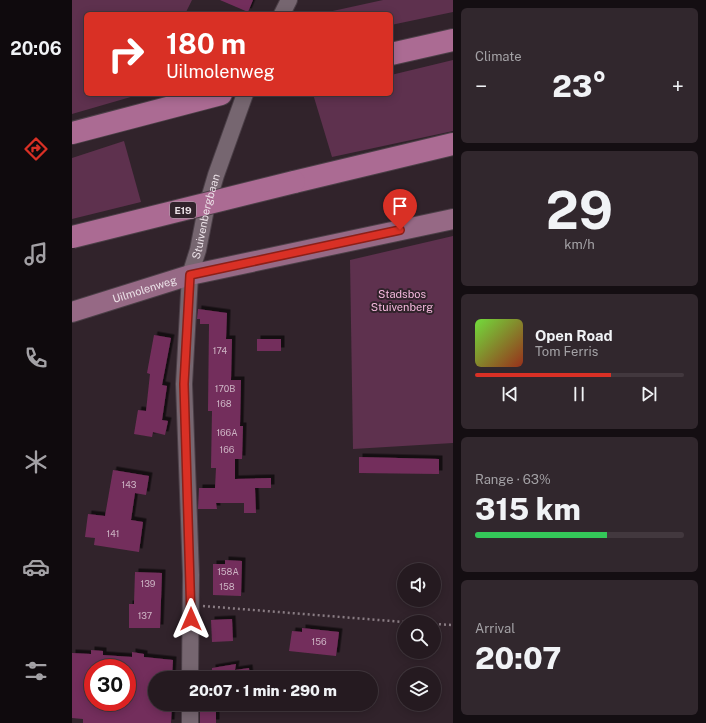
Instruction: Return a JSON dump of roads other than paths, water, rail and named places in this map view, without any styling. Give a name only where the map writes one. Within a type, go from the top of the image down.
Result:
[{"type":"highway","points":[[393,54],[453,40]]},
{"type":"highway","points":[[72,133],[213,96]]},
{"type":"highway","name":"E19","points":[[72,237],[453,144]]},
{"type":"main road","name":"Uilmolenweg","points":[[72,312],[190,275],[453,219]]},
{"type":"street","points":[[283,12],[289,0]]},
{"type":"street","name":"Stuivenbergbaan","points":[[190,671],[191,606],[184,384],[190,275],[198,250],[206,209],[216,175],[244,96]]},
{"type":"street","points":[[190,711],[190,723]]},
{"type":"park label","name":"Stadsbos Stuivenberg","points":[[402,300]]}]
